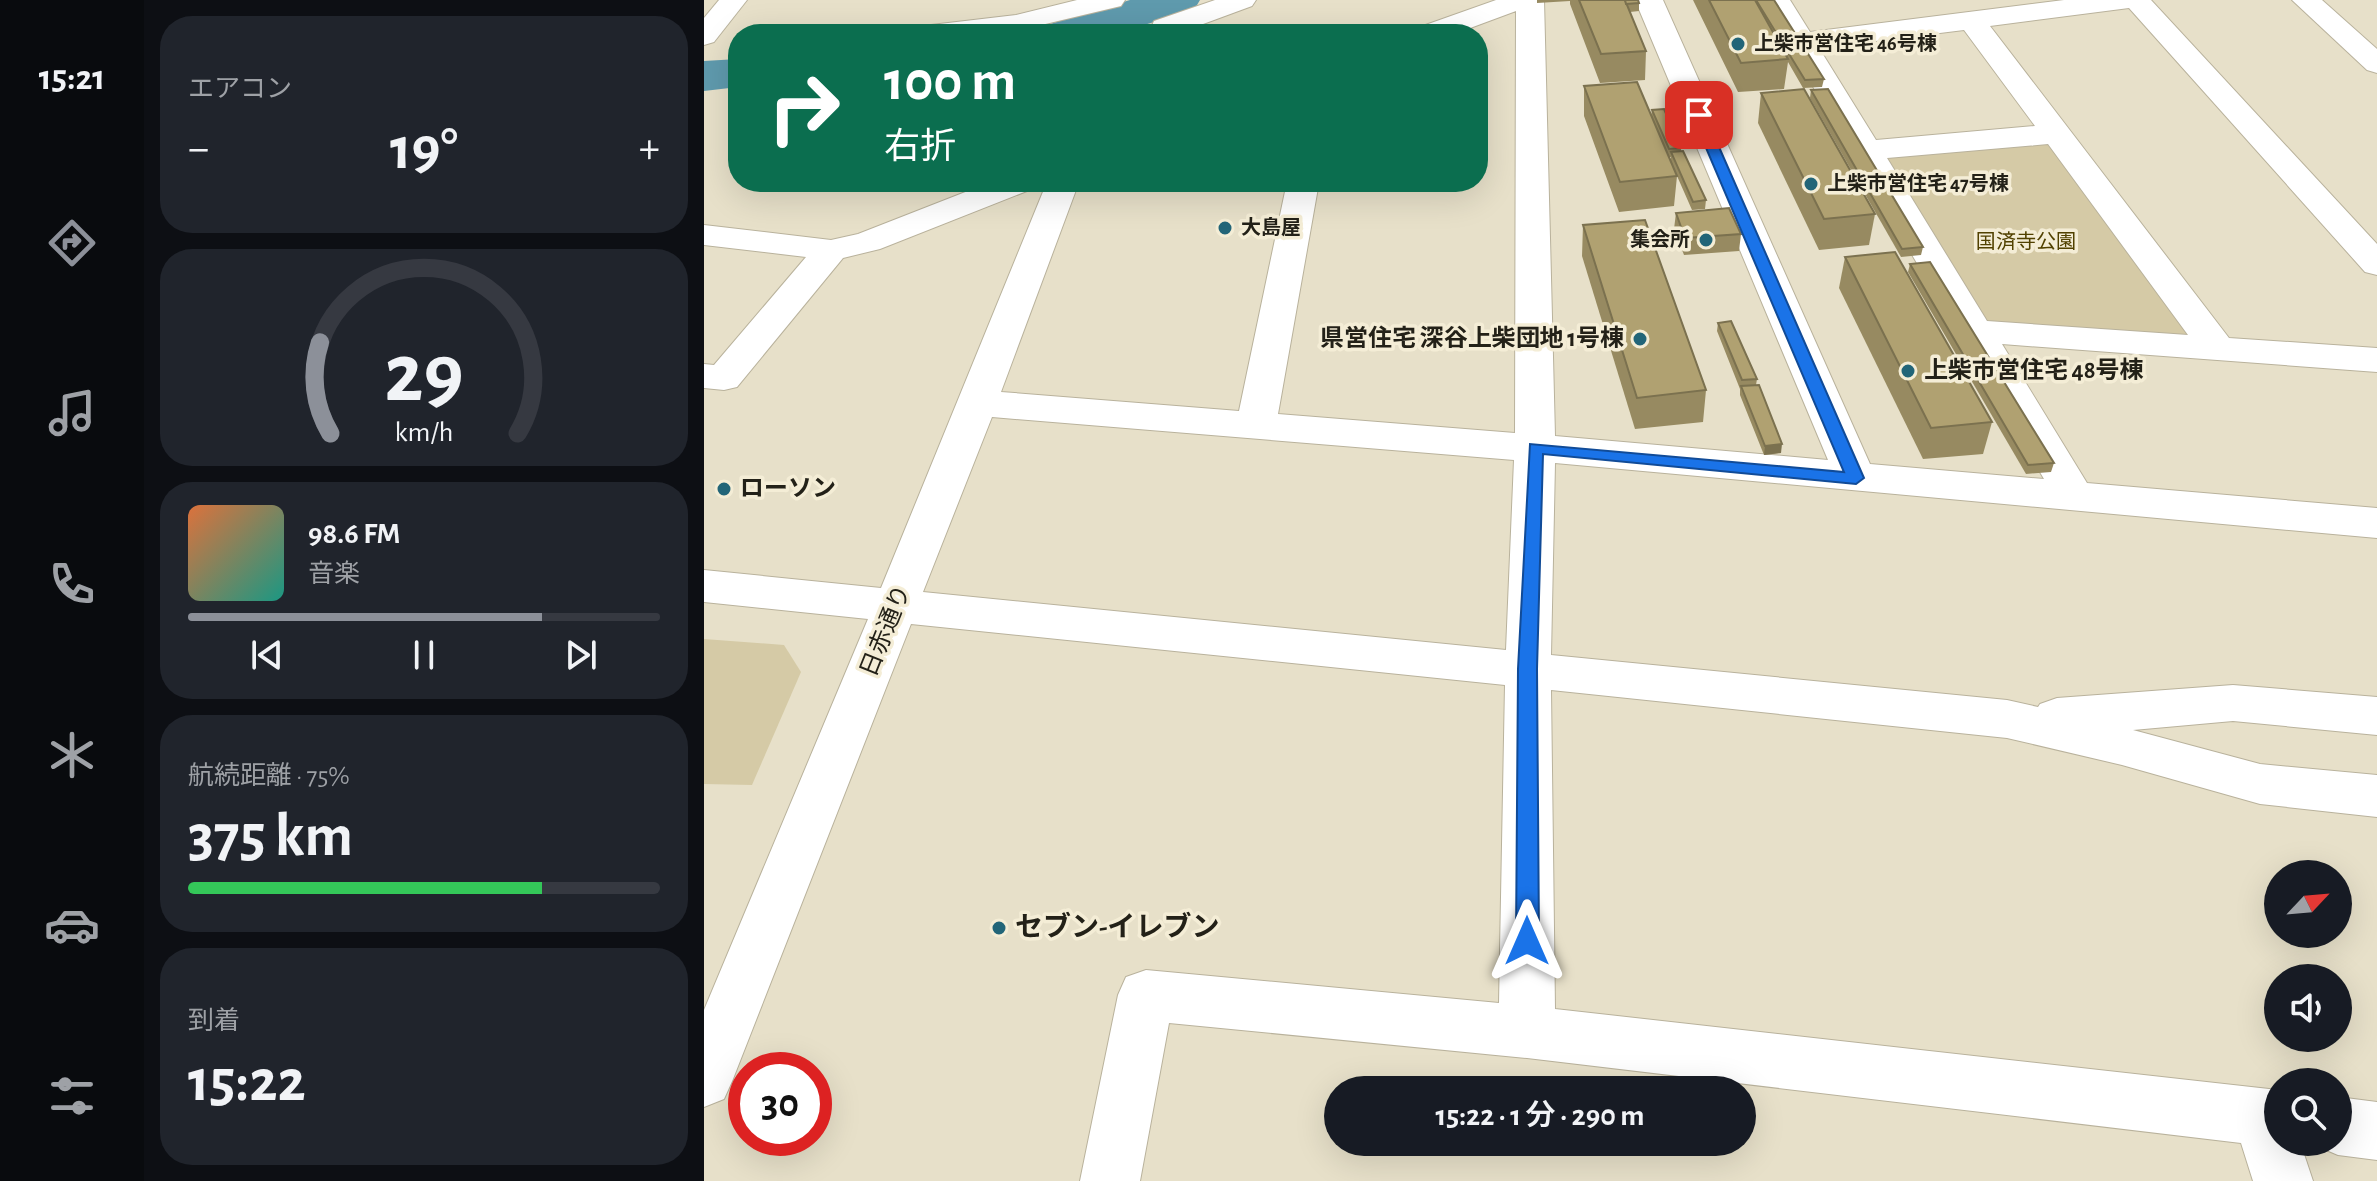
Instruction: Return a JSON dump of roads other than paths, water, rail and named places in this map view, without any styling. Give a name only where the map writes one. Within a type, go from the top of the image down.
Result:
[{"type":"street","points":[[712,47],[733,0]]},
{"type":"street","points":[[1173,24],[1242,0]]},
{"type":"street","points":[[1445,0],[1465,20]]},
{"type":"street","points":[[1454,24],[1522,0]]},
{"type":"street","points":[[1527,1032],[1528,669],[1535,448],[1530,0]]},
{"type":"street","points":[[1649,0],[1856,478]]},
{"type":"street","points":[[1776,0],[2075,497]]},
{"type":"street","points":[[1801,42],[2129,0]]},
{"type":"street","points":[[2136,0],[2377,265]]},
{"type":"street","points":[[2306,0],[2377,64]]},
{"type":"street","points":[[955,24],[1028,20],[1127,4]]},
{"type":"street","points":[[1972,21],[2217,348]]},
{"type":"street","points":[[1866,150],[2057,134]]},
{"type":"street","points":[[704,235],[831,250],[868,242],[969,192]]},
{"type":"street","name":"日赤通り","points":[[704,1079],[978,403],[1059,192]]},
{"type":"street","points":[[1256,425],[1301,192]]},
{"type":"street","points":[[704,376],[724,378],[831,250]]},
{"type":"street","points":[[1975,331],[2377,360]]},
{"type":"street","points":[[978,403],[1535,448],[2377,523]]},
{"type":"street","points":[[704,586],[2007,719],[2122,746],[2260,784],[2377,796]]},
{"type":"street","points":[[2007,719],[2233,703],[2377,716]]},
{"type":"street","points":[[1110,1181],[1146,995],[1527,1032],[2264,1117]]},
{"type":"street","points":[[2352,1128],[2377,1131]]},
{"type":"street","points":[[2278,1156],[2283,1181]]},
{"type":"waterway","points":[[1099,24],[1178,0]]},
{"type":"waterway","points":[[704,76],[728,74]]},
{"type":"place","name":"上柴市営住宅 46号棟","points":[[1738,44]]},
{"type":"place","name":"上柴市営住宅 47号棟","points":[[1811,184]]},
{"type":"place","name":"大島屋","points":[[1225,228]]},
{"type":"place","name":"集会所","points":[[1706,240]]},
{"type":"place","name":"県営住宅 深谷上柴団地 1号棟","points":[[1640,339]]},
{"type":"place","name":"上柴市営住宅 48号棟","points":[[1908,371]]},
{"type":"place","name":"ローソン","points":[[724,489]]},
{"type":"place","name":"セブン-イレブン","points":[[999,928]]},
{"type":"park label","name":"国済寺公園","points":[[2026,242]]}]
